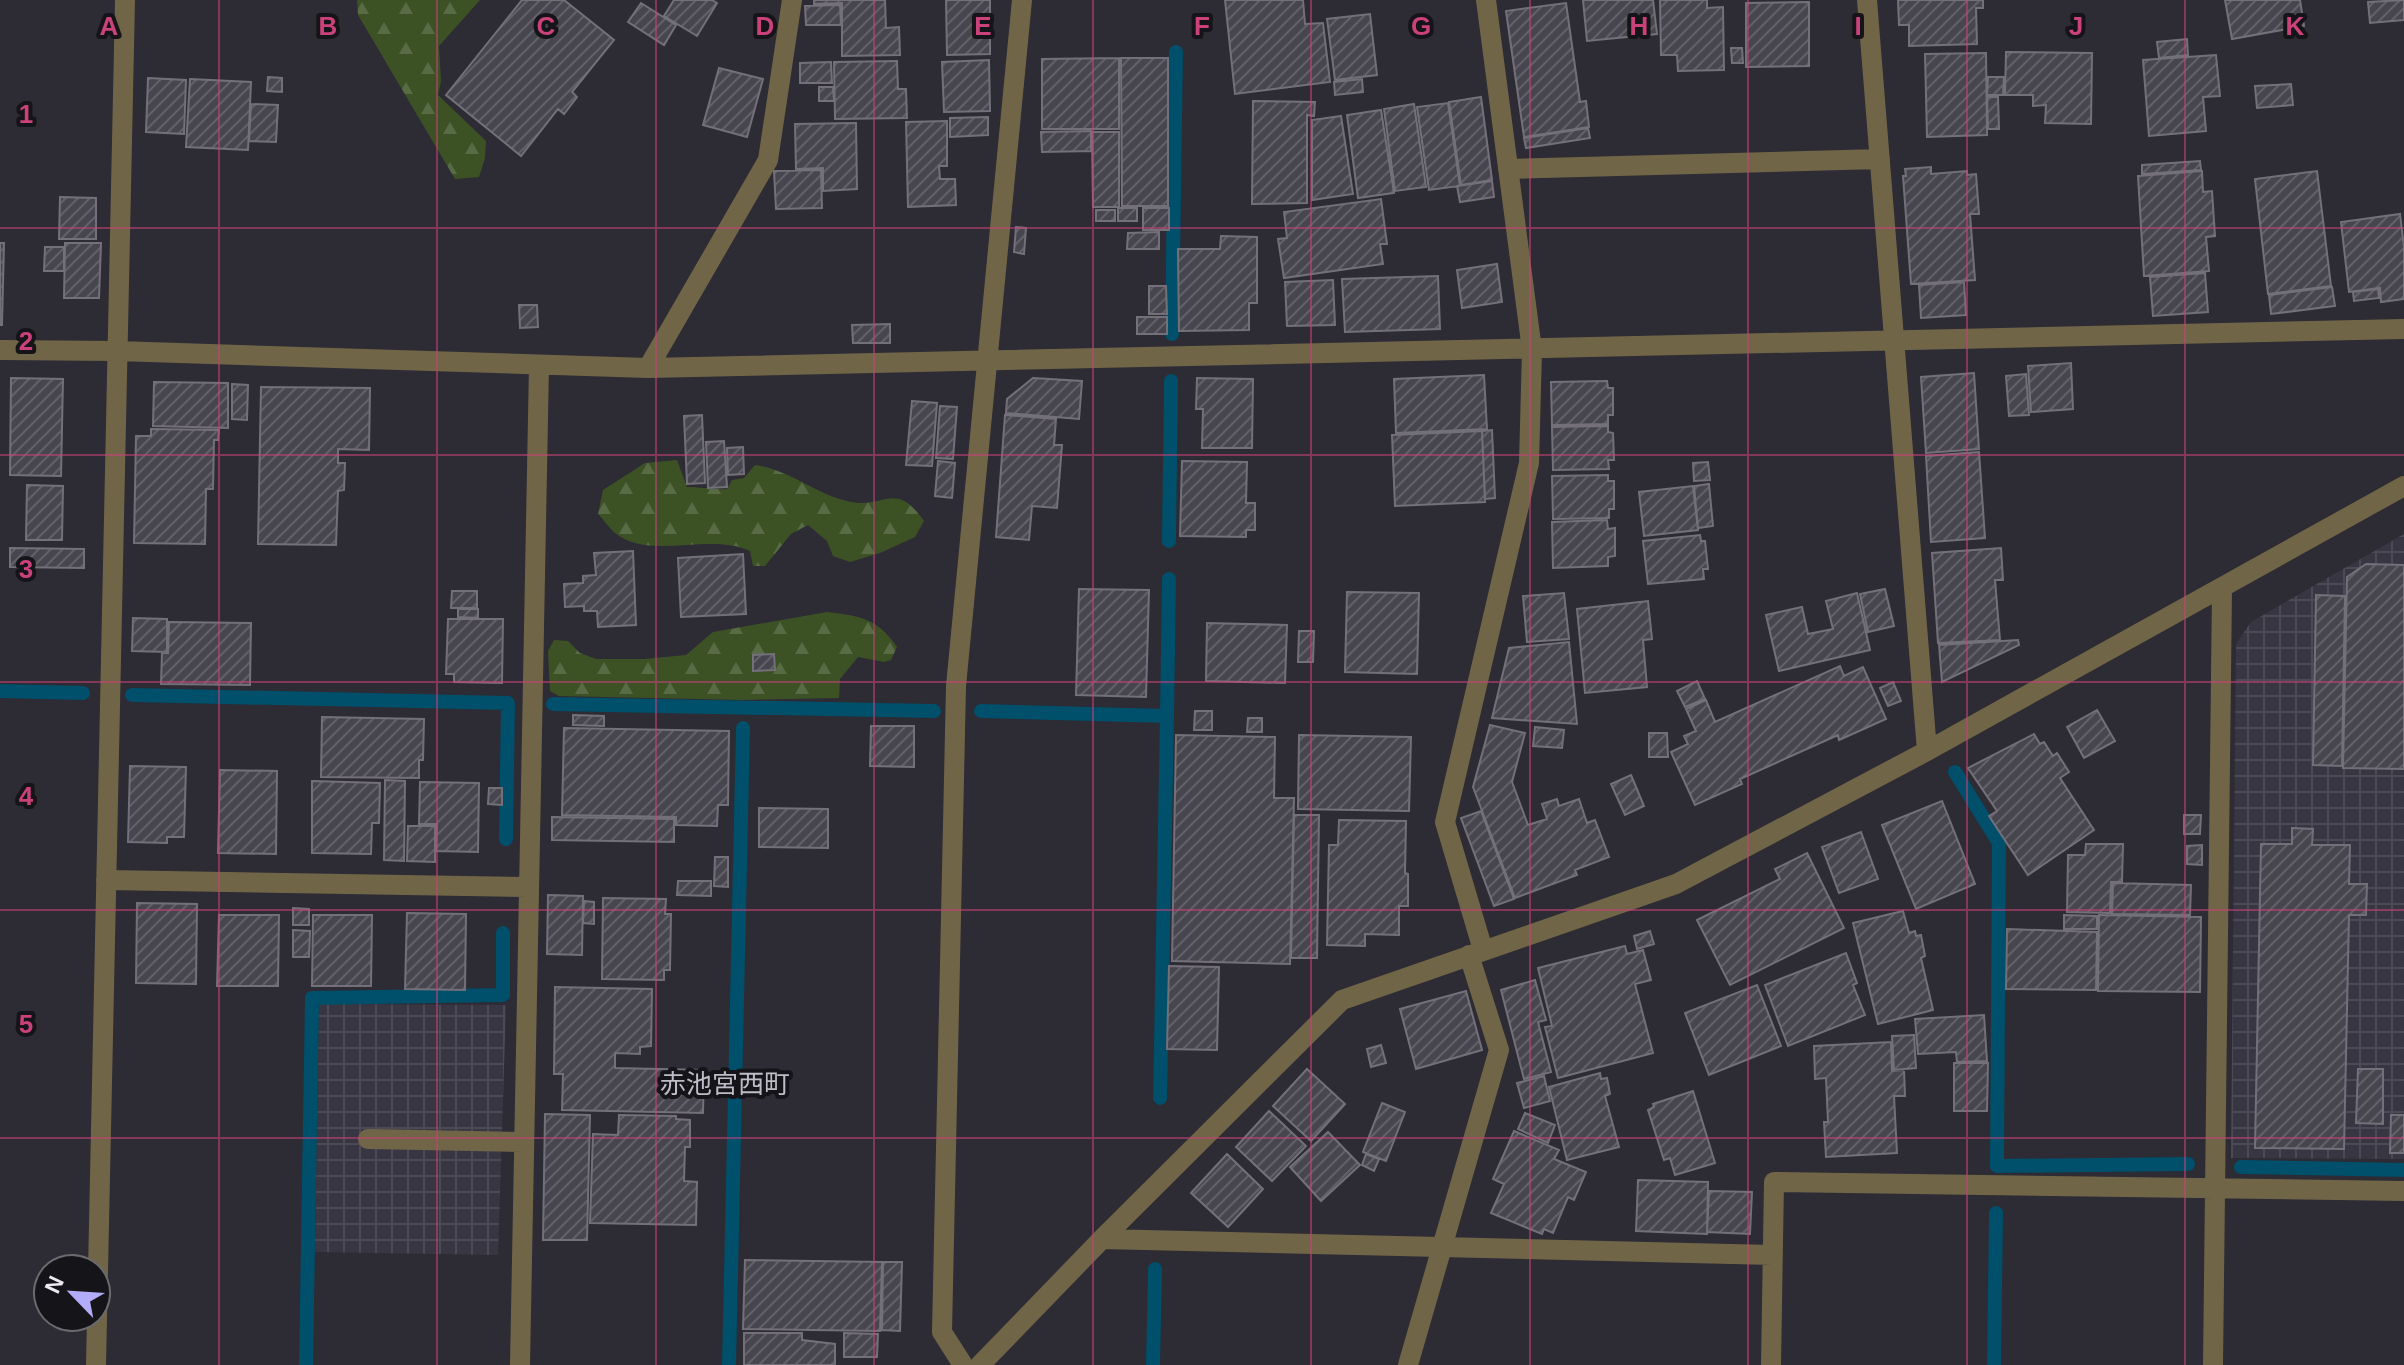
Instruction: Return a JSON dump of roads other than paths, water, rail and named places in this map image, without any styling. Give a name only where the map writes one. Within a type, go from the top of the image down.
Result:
[{"type":"street","points":[[96,1365],[125,0]]},
{"type":"street","points":[[648,368],[768,160],[792,0]]},
{"type":"street","points":[[963,1365],[942,1332],[956,686],[1022,0]]},
{"type":"street","points":[[1408,1365],[1499,1050],[1445,822],[1529,463],[1532,350],[1486,0]]},
{"type":"street","points":[[1867,0],[1927,751]]},
{"type":"street","points":[[1508,169],[1880,159]]},
{"type":"street","points":[[0,350],[648,368],[2404,329]]},
{"type":"street","points":[[520,1365],[539,365]]},
{"type":"street","points":[[980,1365],[1342,1000],[1676,884],[1927,751],[2404,486]]},
{"type":"street","points":[[2213,1365],[2222,589]]},
{"type":"street","points":[[106,880],[529,887]]},
{"type":"street","points":[[368,1139],[524,1142]]},
{"type":"street","points":[[1771,1365],[1774,1182],[2404,1191]]},
{"type":"street","points":[[1102,1239],[1773,1255]]},
{"type":"waterway","points":[[1172,334],[1176,52]]},
{"type":"waterway","points":[[1169,541],[1171,381]]},
{"type":"waterway","points":[[1167,716],[1169,579]]},
{"type":"waterway","points":[[0,691],[83,693]]},
{"type":"waterway","points":[[132,695],[508,703],[506,839]]},
{"type":"waterway","points":[[553,704],[934,711]]},
{"type":"waterway","points":[[981,711],[1167,716],[1160,1098]]},
{"type":"waterway","points":[[729,1365],[743,728]]},
{"type":"waterway","points":[[1955,772],[1999,843],[1997,1166],[2188,1164]]},
{"type":"waterway","points":[[306,1365],[312,998],[503,995],[503,933]]},
{"type":"waterway","points":[[2241,1167],[2404,1170]]},
{"type":"waterway","points":[[1994,1365],[1996,1213]]},
{"type":"waterway","points":[[1153,1365],[1155,1269]]},
{"type":"district","name":"赤池宮西町","points":[[725,1084]]}]
